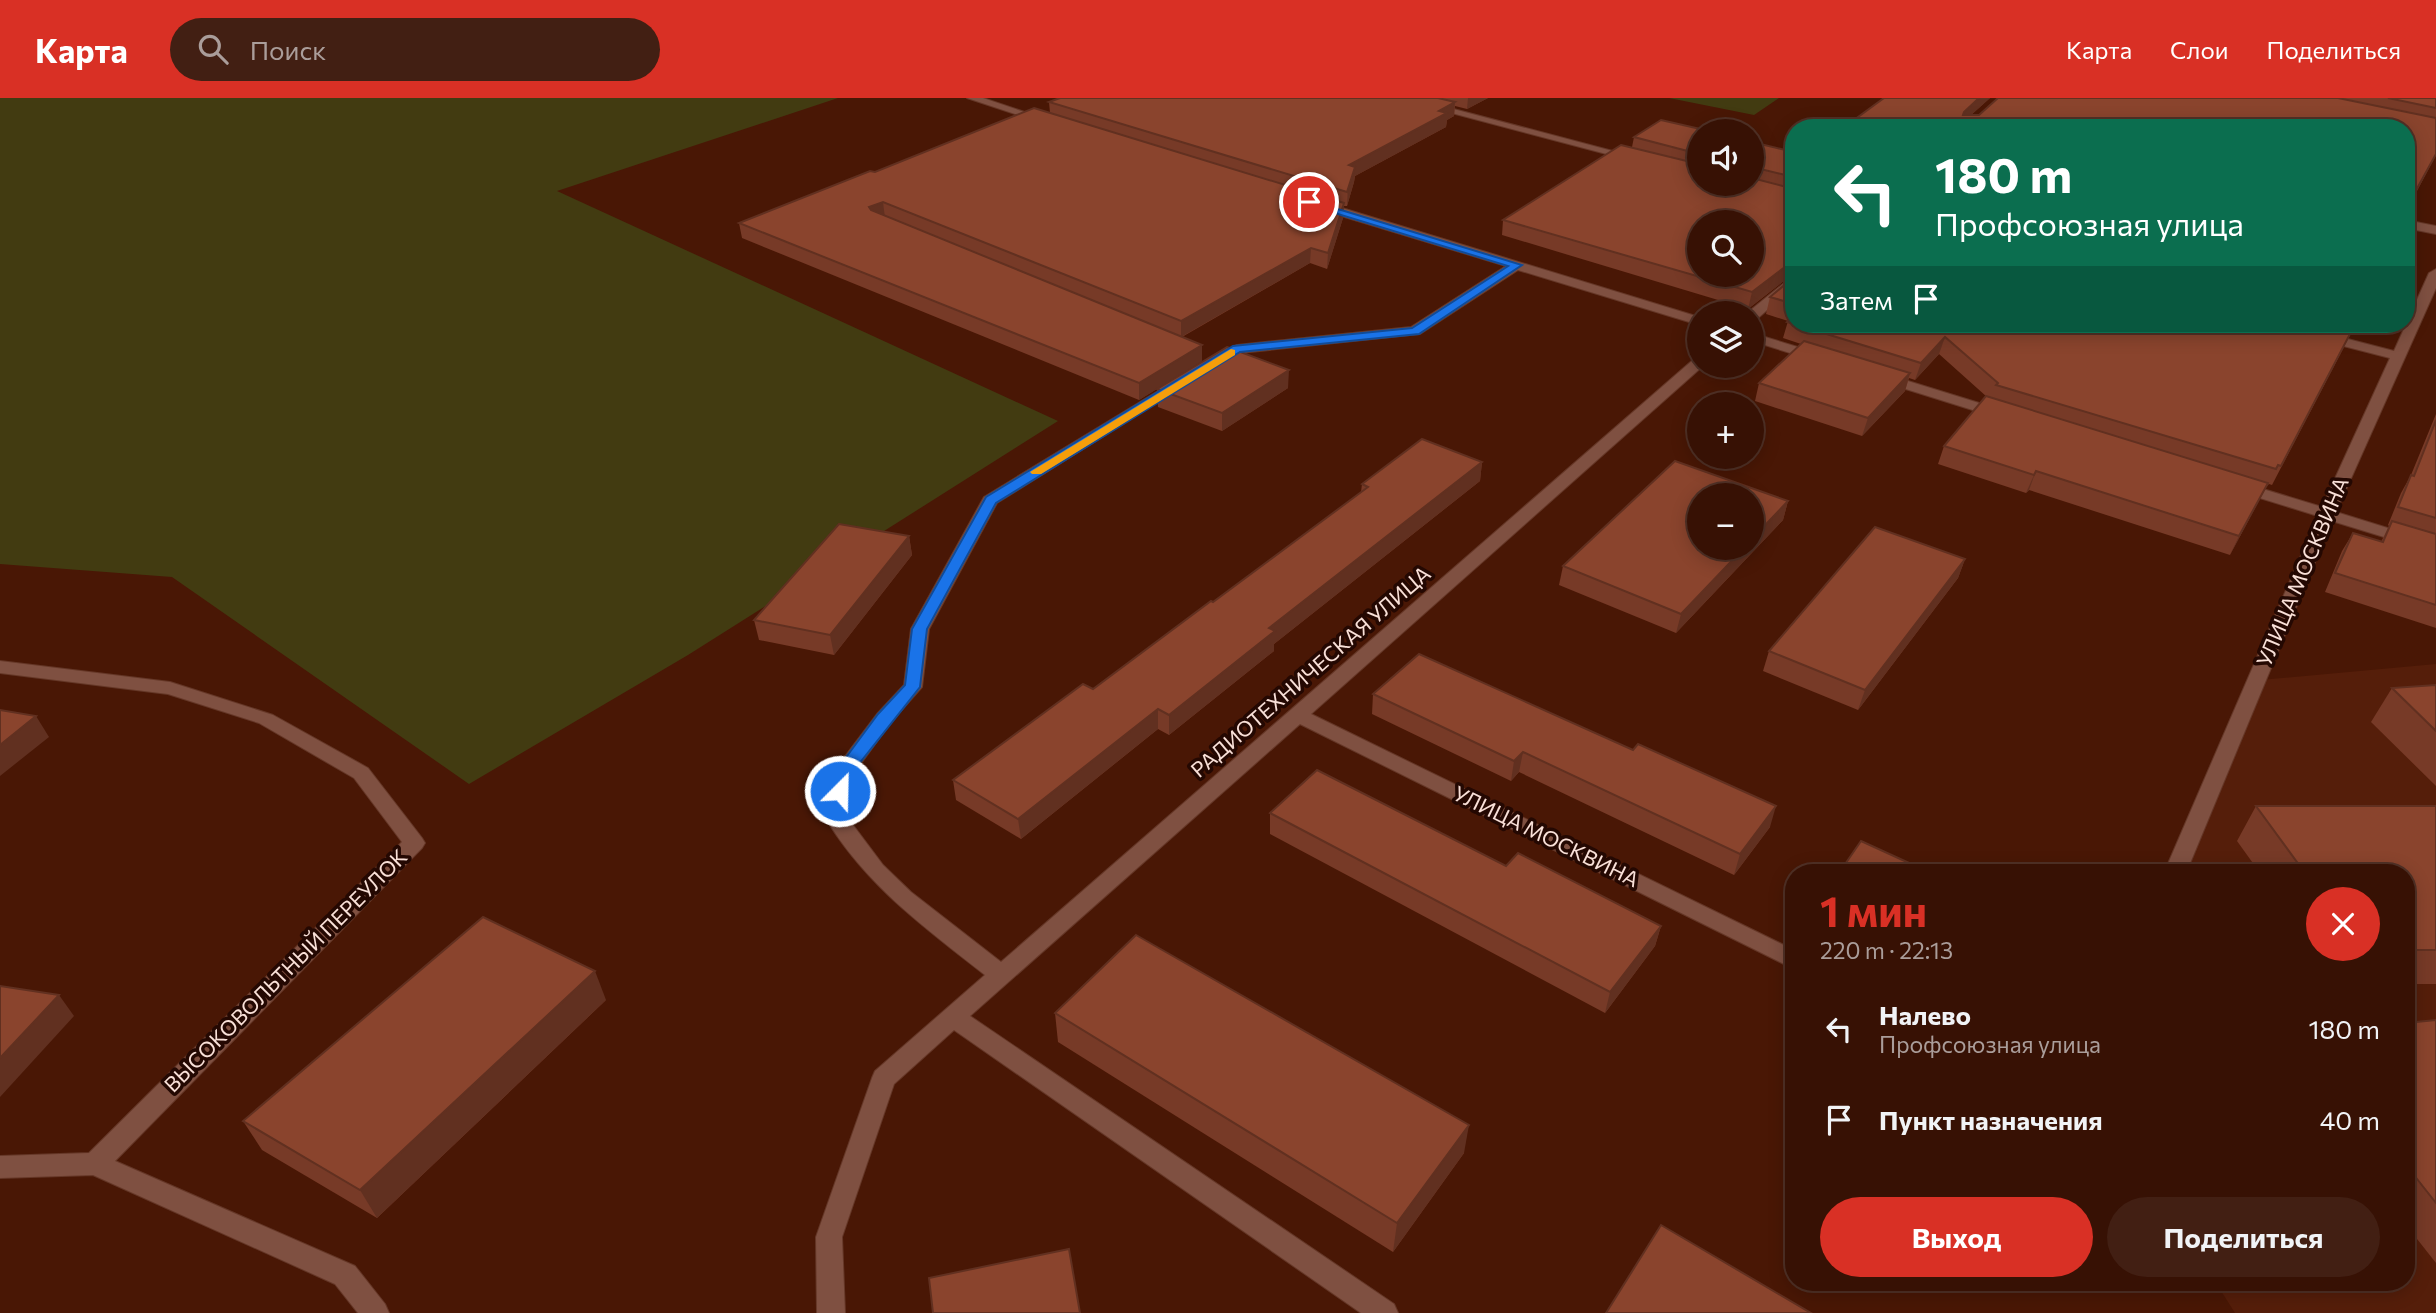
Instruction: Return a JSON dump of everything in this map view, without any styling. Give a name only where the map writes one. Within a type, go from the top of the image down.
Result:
[{"type":"street","points":[[972,98],[1065,127]]},
{"type":"street","points":[[1400,98],[1647,162]]},
{"type":"street","points":[[1304,200],[1687,317]]},
{"type":"street","points":[[2415,226],[2436,230]]},
{"type":"street","points":[[1001,975],[903,898],[875,871],[833,814],[847,768],[884,718],[912,687],[920,629],[990,500],[1212,357],[1237,349],[1415,331],[1516,265]]},
{"type":"street","name":"УЛИЦА МОСКВИНА","points":[[2415,320],[2436,273]]},
{"type":"street","points":[[1764,305],[1785,287]]},
{"type":"street","points":[[2310,333],[2399,356]]},
{"type":"street","name":"УЛИЦА МОСКВИНА","points":[[2179,864],[2327,514],[2409,333]]},
{"type":"street","points":[[1764,341],[1832,362]]},
{"type":"street","name":"РАДИОТЕХНИЧЕСКАЯ УЛИЦА","points":[[831,1313],[829,1237],[884,1078],[1687,373]]},
{"type":"street","points":[[1872,374],[2019,420]]},
{"type":"street","points":[[2220,481],[2436,548]]},
{"type":"street","name":"ВЫСОКОВОЛЬТНЫЙ ПЕРЕУЛОК","points":[[0,667],[170,688],[267,719],[361,773],[414,843],[95,1164]]},
{"type":"street","name":"УЛИЦА МОСКВИНА","points":[[1298,715],[1785,956]]},
{"type":"street","points":[[953,1017],[1384,1313]]},
{"type":"street","points":[[0,1167],[95,1164],[345,1275],[375,1313]]},
{"type":"shaded area","points":[[0,98],[838,98],[557,191],[1058,421],[688,655],[469,784],[172,577],[0,564]]},
{"type":"shaded area","points":[[1669,98],[1779,98],[1754,115]]},
{"type":"shaded area","points":[[2436,664],[2436,1313],[2235,1313],[2221,1291],[2415,1291],[2415,864],[2181,864],[2249,681]]},
{"type":"building","points":[[1060,98],[1438,98],[1455,102],[1439,111],[1447,113],[1349,165],[1355,167],[1347,192],[1049,102]]},
{"type":"building","points":[[1884,98],[1979,98],[1963,115],[1979,115],[1998,98],[2338,98],[2436,118],[2436,154],[2415,192],[2415,119],[1855,119]]},
{"type":"building","points":[[2388,98],[2436,98],[2436,108]]},
{"type":"building","points":[[1034,108],[1344,203],[1328,253],[1311,248],[1181,321],[883,202],[869,207],[1202,345],[1139,383],[739,223]]},
{"type":"building","points":[[1661,120],[1687,126],[1687,151],[1634,137]]},
{"type":"building","points":[[1621,145],[1687,161],[1687,196],[1764,196],[1764,181],[1785,187],[1785,267],[1764,283],[1764,210],[1687,210],[1687,273],[1503,220]]},
{"type":"building","points":[[1764,145],[1785,150],[1785,175],[1764,170]]},
{"type":"building","points":[[1785,284],[1785,301],[1770,297]]},
{"type":"building","points":[[1735,287],[1759,287],[1752,292]]},
{"type":"building","points":[[1823,333],[2350,333],[2281,466],[2278,465],[2276,469],[1996,385],[1998,383],[1945,337],[1921,363]]},
{"type":"building","points":[[1804,341],[1910,373],[1868,418],[1759,383]]},
{"type":"building","points":[[1227,347],[1289,370],[1222,413],[1157,389]]},
{"type":"building","points":[[1986,396],[2268,483],[2239,536],[2036,471],[2034,475],[1944,446]]},
{"type":"building","points":[[2436,420],[2436,518],[2398,507],[2411,475],[2414,476]]},
{"type":"building","points":[[1422,439],[1482,462],[1269,628],[1275,631],[1169,715],[1158,709],[1018,819],[953,780],[1083,684],[1093,689],[1213,602],[1368,487],[1362,484]]},
{"type":"building","points":[[1675,461],[1687,465],[1687,469],[1698,469],[1737,483],[1687,483],[1687,560],[1733,560],[1681,614],[1563,566]]},
{"type":"building","points":[[1764,493],[1788,501],[1764,526]]},
{"type":"building","points":[[2392,521],[2436,534],[2436,605],[2335,573],[2353,533],[2383,542]]},
{"type":"building","points":[[839,524],[909,536],[830,635],[754,620]]},
{"type":"building","points":[[1875,527],[1965,559],[1865,690],[1769,651]]},
{"type":"building","points":[[1419,654],[1633,750],[1638,744],[1776,806],[1740,854],[1523,752],[1514,761],[1373,694]]},
{"type":"building","points":[[2436,685],[2436,731],[2392,688]]},
{"type":"building","points":[[0,710],[36,716],[0,745]]},
{"type":"building","points":[[1317,770],[1506,866],[1518,853],[1661,926],[1610,992],[1270,813]]},
{"type":"building","points":[[2256,806],[2436,806],[2436,950],[2415,950],[2415,864],[2298,864]]},
{"type":"building","points":[[1861,841],[1911,864],[1845,864]]},
{"type":"building","points":[[483,917],[595,971],[360,1190],[243,1121]]},
{"type":"building","points":[[1136,935],[1469,1125],[1397,1223],[1055,1013]]},
{"type":"building","points":[[0,986],[59,995],[0,1058]]},
{"type":"building","points":[[2436,1020],[2436,1203],[2415,1176],[2415,1022]]},
{"type":"building","points":[[1661,1225],[1811,1313],[1606,1313]]},
{"type":"building","points":[[1069,1249],[1080,1313],[933,1313],[929,1278]]},
{"type":"slow traffic","points":[[1037,472],[1231,352]]},
{"type":"route","points":[[840,791],[847,768],[884,718],[912,687],[920,629],[990,500],[1237,349],[1415,331],[1516,265],[1309,202]]}]
